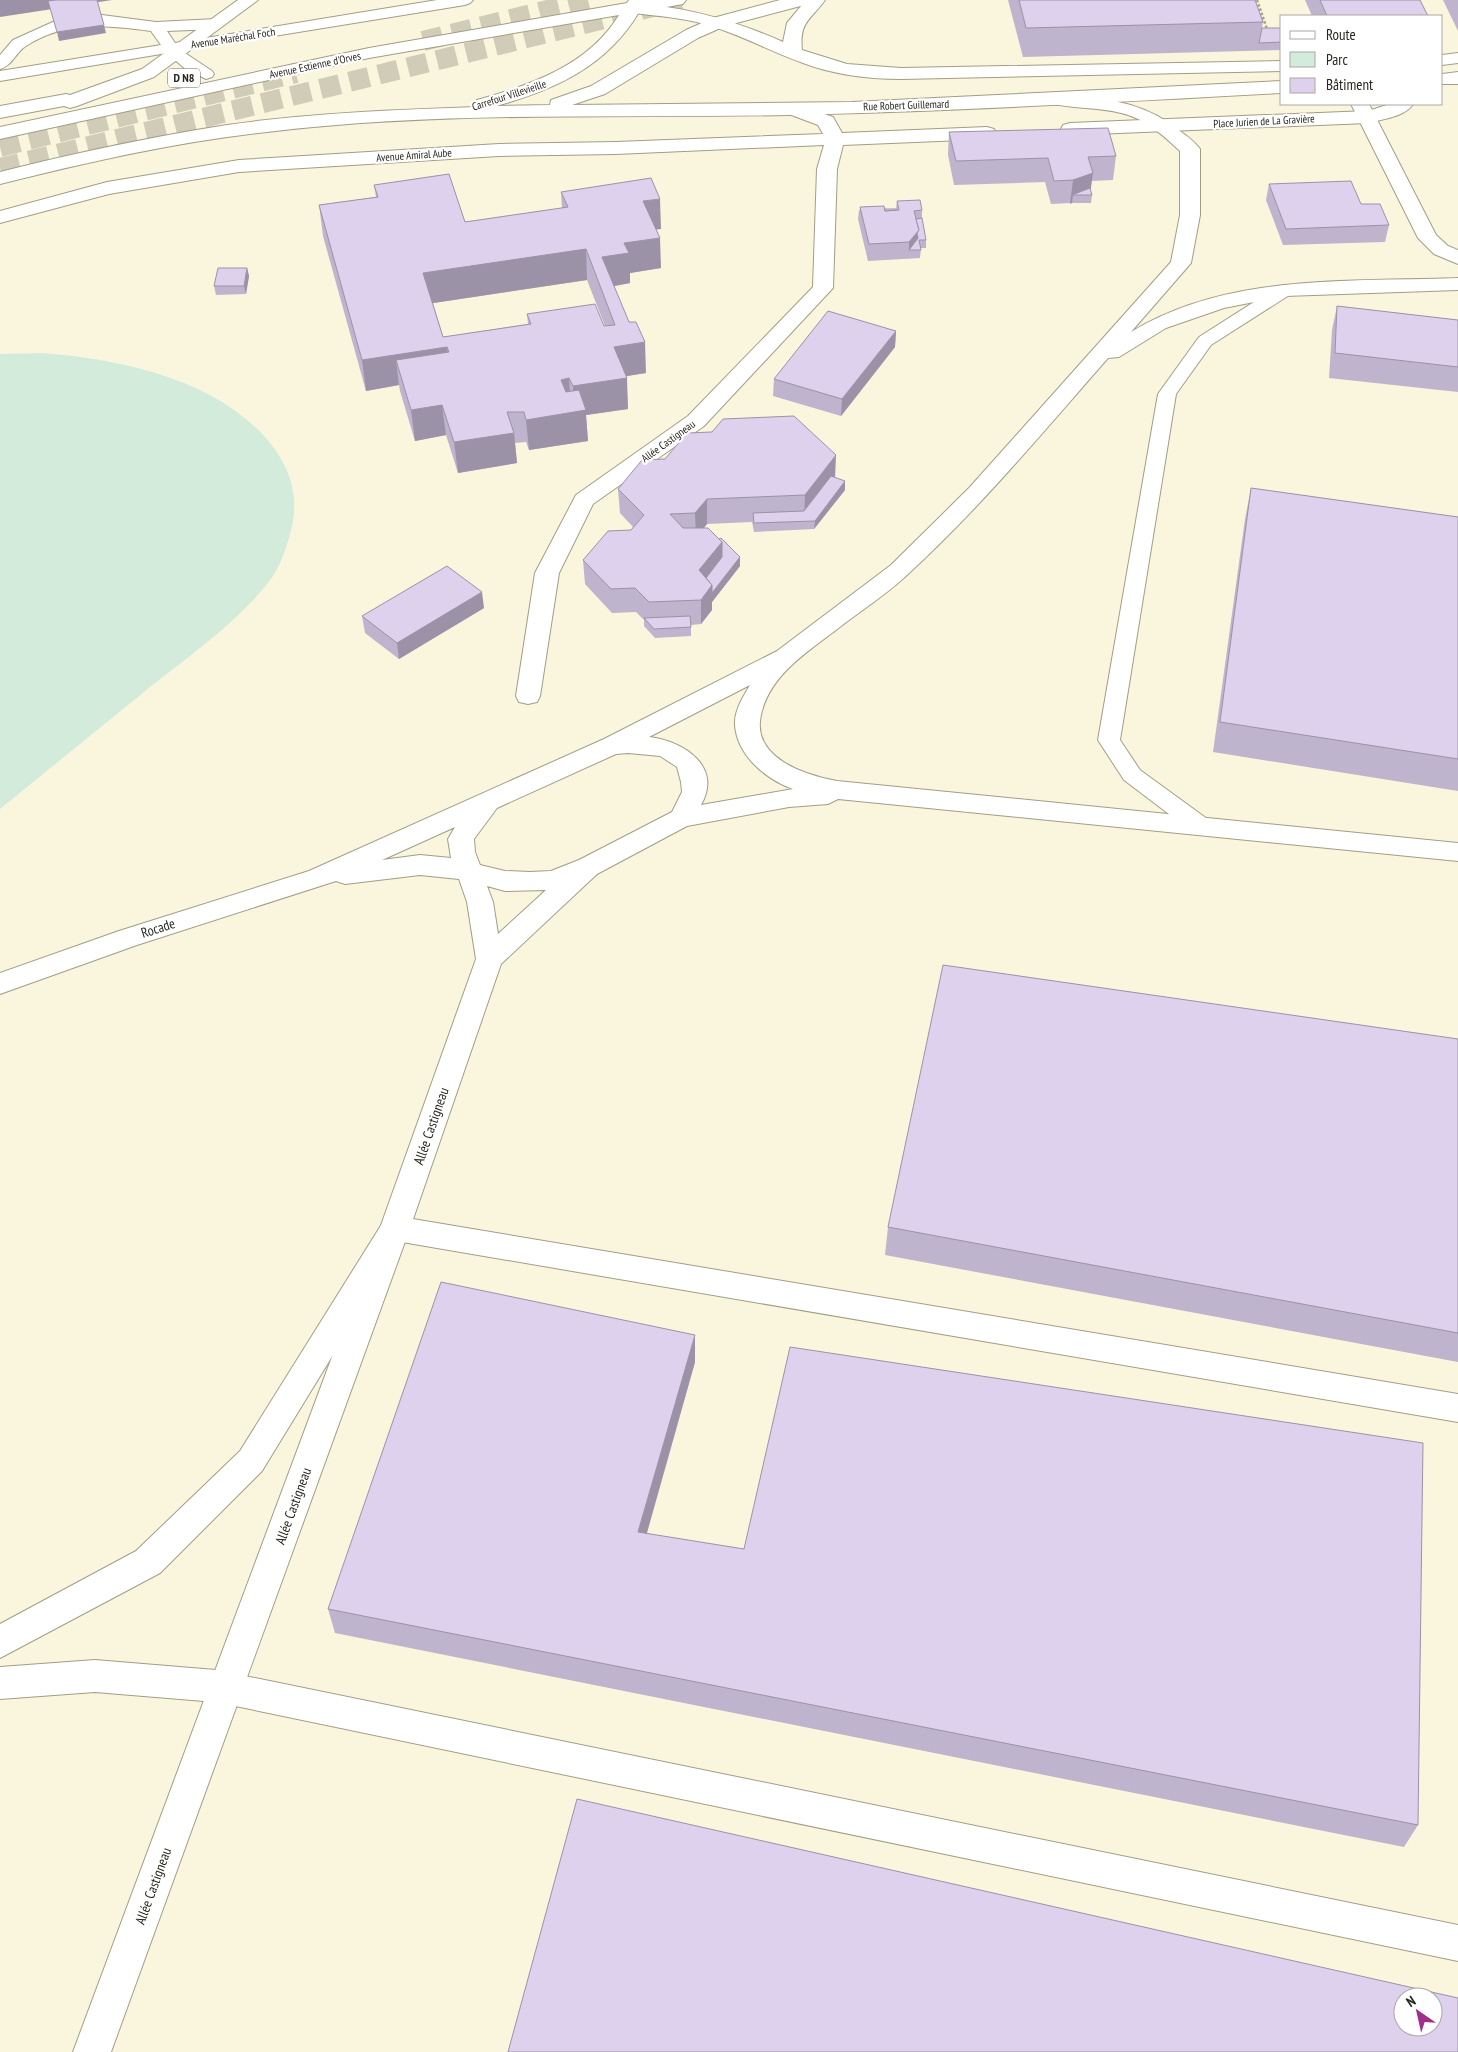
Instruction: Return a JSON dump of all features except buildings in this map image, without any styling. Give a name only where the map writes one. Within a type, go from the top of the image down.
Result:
[{"type":"street","points":[[0,125],[93,95],[148,72],[249,0]]},
{"type":"street","points":[[635,4],[676,0]]},
{"type":"street","name":"Carrefour Villevieille","points":[[530,112],[598,90],[692,34],[719,22],[747,13],[802,0]]},
{"type":"street","points":[[793,52],[791,36],[795,23],[816,0]]},
{"type":"street","points":[[635,4],[687,13],[719,22],[820,63],[855,72],[884,74],[1280,66]]},
{"type":"street","name":"Avenue Estienne d'Orves","points":[[0,133],[368,53],[635,4]]},
{"type":"street","name":"Carrefour Villevieille","points":[[446,113],[510,97],[546,84],[575,70],[597,54],[620,28],[635,4]]},
{"type":"street","name":"D N8","points":[[0,112],[290,59],[368,53]]},
{"type":"street","points":[[1443,60],[1458,58]]},
{"type":"street","name":"Rue Robert Guillemard","points":[[530,112],[793,108],[1056,99],[1280,88]]},
{"type":"street","points":[[318,878],[613,745],[785,657],[899,570],[977,493],[1181,263],[1190,215],[1190,149],[1138,112],[1056,99]]},
{"type":"street","name":"Place Jurien de La Gravière","points":[[1160,126],[1364,110],[1385,113],[1402,105]]},
{"type":"street","points":[[793,108],[826,121],[835,138],[1002,132]]},
{"type":"street","points":[[1364,110],[1428,238],[1441,250],[1458,258]]},
{"type":"street","points":[[0,178],[66,161],[193,136],[304,122],[446,113],[530,112]]},
{"type":"street","points":[[1052,130],[1160,126]]},
{"type":"street","name":"Avenue Amiral Aube","points":[[0,217],[107,188],[239,166],[499,150],[616,148],[835,138]]},
{"type":"street","name":"Allée Castigneau","points":[[528,696],[547,573],[584,500],[696,421],[823,288],[827,170],[835,138]]},
{"type":"street","points":[[1090,366],[1159,324],[1219,303],[1285,290],[1458,284]]},
{"type":"street","points":[[785,657],[760,687],[747,718],[752,741],[760,756],[782,774],[811,785],[855,793],[1458,852]]},
{"type":"street","points":[[613,745],[661,746],[683,758],[694,772],[694,793],[681,818]]},
{"type":"street","points":[[318,878],[420,865],[469,871],[505,881],[530,882],[553,880],[588,867],[681,818],[789,798],[855,793]]},
{"type":"street","points":[[488,802],[471,822],[461,839],[462,852],[480,902],[489,959]]},
{"type":"street","points":[[489,959],[588,867]]},
{"type":"street","name":"Rocade","points":[[0,984],[128,938],[318,878]]},
{"type":"street","name":"Allée Castigneau","points":[[92,2052],[395,1228],[489,959]]},
{"type":"street","points":[[0,1642],[148,1562],[251,1461],[395,1228],[1458,1408]]},
{"type":"street","points":[[0,1683],[95,1676],[216,1686],[1458,1943]]},
{"type":"lane","name":"Avenue Maréchal Foch","points":[[0,76],[178,50],[465,0]]},
{"type":"lane","points":[[0,64],[19,43],[55,26],[102,20],[156,27],[216,24]]},
{"type":"lane","points":[[156,27],[178,50],[184,63],[206,74]]},
{"type":"lane","points":[[1202,826],[1132,775],[1109,740],[1167,394],[1205,341],[1285,290]]},
{"type":"path","points":[[1256,0],[1270,35]]},
{"type":"green space","points":[[43,353],[102,360],[162,375],[191,386],[218,400],[243,417],[265,437],[281,459],[287,470],[294,494],[293,520],[285,550],[276,571],[246,608],[213,638],[0,809],[0,354]]},
{"type":"tunnel","points":[[423,41],[588,0]]},
{"type":"tunnel","points":[[0,168],[681,0]]},
{"type":"tunnel","points":[[0,147],[296,73]]}]
